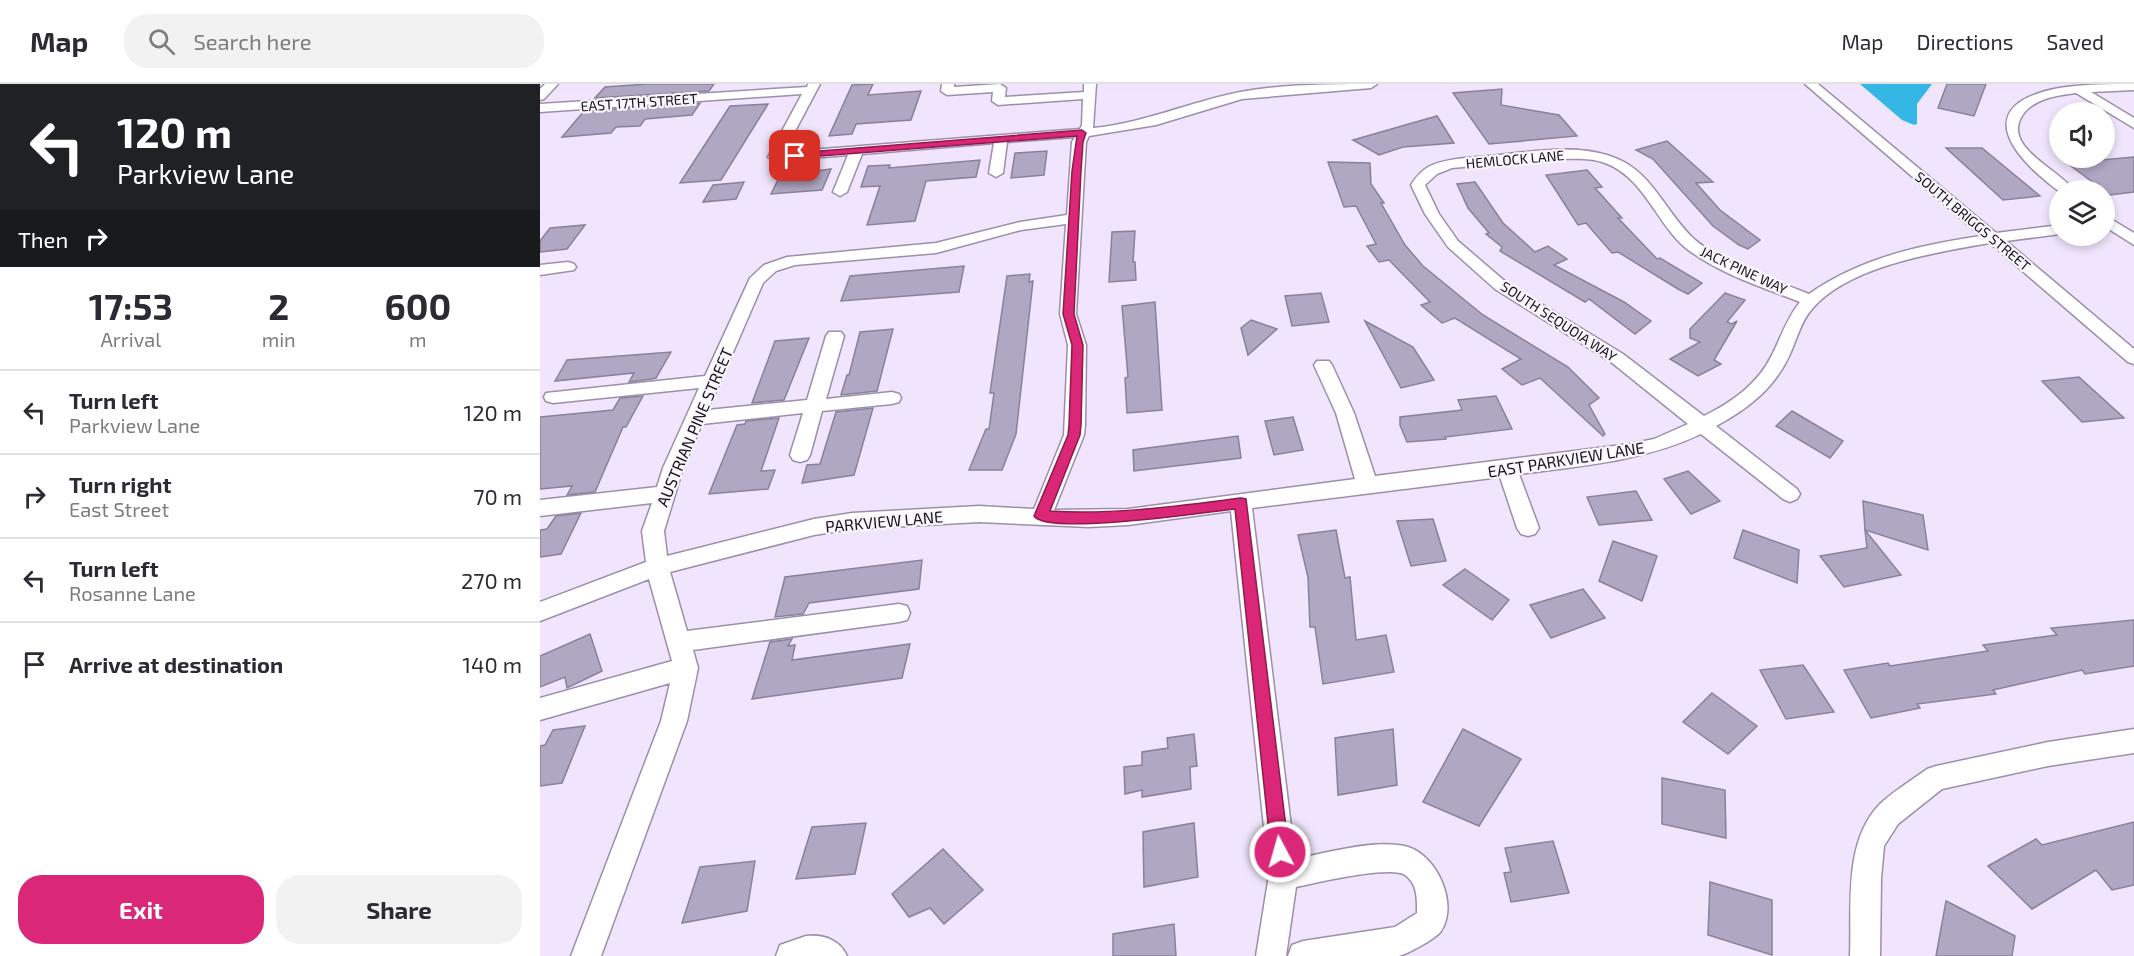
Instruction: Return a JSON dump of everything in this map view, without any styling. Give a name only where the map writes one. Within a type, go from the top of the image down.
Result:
[{"type":"street","points":[[540,96],[552,84]]},
{"type":"street","points":[[812,87],[775,157],[1082,133],[1142,124],[1224,98],[1274,87],[1371,84]]},
{"type":"street","name":"SOUTH BRIGGS STREET","points":[[1811,84],[2134,358]]},
{"type":"street","points":[[2054,180],[2026,158],[2016,144],[2011,130],[2016,115],[2024,106],[2038,98],[2079,90],[2134,86]]},
{"type":"street","name":"EAST 17TH STREET","points":[[540,108],[812,87]]},
{"type":"street","points":[[942,105],[947,88],[1000,88],[992,102],[1090,89],[1088,125],[1079,142],[1068,314],[1077,345],[1074,435],[1041,516]]},
{"type":"street","points":[[2079,90],[2134,124]]},
{"type":"street","points":[[996,173],[1001,140]]},
{"type":"street","points":[[840,192],[856,151]]},
{"type":"street","name":"HEMLOCK LANE","points":[[1424,175],[1435,168],[1452,164],[1567,154],[1608,159]]},
{"type":"street","name":"JACK PINE WAY","points":[[1608,159],[1632,172],[1670,223],[1692,245],[1735,269],[1810,300]]},
{"type":"street","name":"SOUTH SEQUOIA WAY","points":[[1424,175],[1418,185],[1432,214],[1453,244],[1501,286],[1617,358],[1701,425]]},
{"type":"street","name":"AUSTRIAN PINE STREET","points":[[586,956],[674,721],[686,668],[657,567],[652,531],[664,494],[756,282],[770,268],[794,260],[936,248],[1020,226],[1074,219]]},
{"type":"street","points":[[2115,220],[2134,219]]},
{"type":"street","points":[[2115,227],[2134,240]]},
{"type":"street","name":"EAST PARKVIEW LANE","points":[[1241,503],[1367,484],[1508,470],[1634,450],[1666,442],[1734,409],[1762,387],[1780,359],[1790,330],[1810,300],[1839,281],[1869,266],[1930,250],[2049,230]]},
{"type":"street","points":[[540,270],[568,267]]},
{"type":"street","points":[[800,455],[835,336]]},
{"type":"street","points":[[1323,365],[1345,413],[1367,484]]},
{"type":"street","points":[[553,397],[713,381]]},
{"type":"street","points":[[696,418],[892,398]]},
{"type":"street","points":[[1701,425],[1790,494]]},
{"type":"street","points":[[1508,470],[1528,528]]},
{"type":"street","points":[[540,508],[664,494]]},
{"type":"street","points":[[1241,503],[1283,875],[1271,956]]},
{"type":"street","name":"PARKVIEW LANE","points":[[540,612],[657,567],[814,526],[852,521],[979,514],[1089,519],[1128,517],[1241,503]]},
{"type":"street","points":[[679,642],[899,613]]},
{"type":"street","points":[[540,709],[686,668]]},
{"type":"street","points":[[1865,956],[1867,878],[1871,842],[1888,815],[1936,778],[2048,754],[2134,741]]},
{"type":"street","points":[[1283,875],[1382,859],[1407,861],[1420,870],[1429,884],[1433,905],[1430,922],[1414,934],[1399,941],[1303,956]]},
{"type":"street","points":[[791,956],[802,951],[826,951],[832,956]]},
{"type":"water","points":[[1860,84],[1932,84],[1917,104],[1917,124],[1914,125],[1902,120]]},
{"type":"building","points":[[648,84],[714,84],[709,91],[595,98],[605,87]]},
{"type":"building","points":[[873,84],[868,95],[921,91],[911,120],[856,124],[852,134],[829,136],[852,85]]},
{"type":"building","points":[[1947,84],[1986,84],[1974,116],[1938,108]]},
{"type":"building","points":[[1502,89],[1501,105],[1559,115],[1577,136],[1489,144],[1453,93]]},
{"type":"building","points":[[700,103],[692,115],[645,119],[640,126],[616,127],[611,133],[562,137],[584,111]]},
{"type":"building","points":[[768,104],[721,180],[680,183],[730,106]]},
{"type":"building","points":[[1437,116],[1454,143],[1403,147],[1379,155],[1353,140]]},
{"type":"building","points":[[1667,141],[1713,182],[1696,183],[1720,210],[1760,240],[1748,249],[1739,245],[1713,226],[1653,159],[1636,150]]},
{"type":"building","points":[[1946,148],[1982,148],[2040,196],[2003,200]]},
{"type":"building","points":[[1047,151],[1044,175],[1011,178],[1015,153]]},
{"type":"building","points":[[2134,157],[2134,192],[2115,194],[2115,180],[2090,180],[2074,168],[2115,168],[2115,159]]},
{"type":"building","points":[[980,160],[976,177],[926,181],[915,221],[867,225],[880,186],[861,187],[868,166],[890,165],[889,168]]},
{"type":"building","points":[[1328,162],[1370,163],[1371,184],[1384,203],[1381,203],[1405,245],[1423,266],[1483,315],[1568,367],[1599,398],[1589,405],[1605,434],[1603,436],[1540,378],[1522,385],[1502,369],[1521,359],[1455,318],[1442,323],[1421,305],[1430,302],[1389,260],[1379,262],[1367,246],[1376,244],[1356,206],[1344,207]]},
{"type":"building","points":[[831,169],[822,190],[771,194],[780,176]]},
{"type":"building","points":[[1587,170],[1602,187],[1595,188],[1622,218],[1618,218],[1657,259],[1660,258],[1702,283],[1688,294],[1618,252],[1612,253],[1586,223],[1578,225],[1546,175]]},
{"type":"building","points":[[744,182],[736,199],[703,202],[713,185]]},
{"type":"building","points":[[1475,182],[1503,223],[1535,252],[1548,246],[1567,259],[1554,265],[1624,302],[1651,321],[1635,334],[1589,299],[1585,302],[1500,251],[1502,247],[1486,234],[1489,233],[1468,208],[1457,184]]},
{"type":"building","points":[[585,225],[567,249],[540,252],[540,241],[550,228]]},
{"type":"building","points":[[1135,231],[1133,262],[1135,262],[1136,280],[1109,282],[1112,232]]},
{"type":"building","points":[[964,266],[959,292],[841,301],[850,276]]},
{"type":"building","points":[[1030,274],[1029,282],[1033,281],[1016,434],[1002,470],[969,470],[986,429],[989,429],[994,393],[990,393],[1007,276]]},
{"type":"building","points":[[1321,293],[1329,322],[1292,326],[1285,296]]},
{"type":"building","points":[[1725,293],[1745,300],[1727,322],[1732,324],[1737,321],[1714,360],[1721,364],[1698,376],[1670,359],[1700,342],[1690,338],[1690,329]]},
{"type":"building","points":[[1155,302],[1162,410],[1127,413],[1125,378],[1128,377],[1122,306]]},
{"type":"building","points":[[1251,320],[1277,329],[1248,355],[1241,328]]},
{"type":"building","points":[[1365,321],[1413,347],[1434,380],[1401,388]]},
{"type":"building","points":[[893,329],[877,391],[841,395],[847,375],[849,375],[860,332]]},
{"type":"building","points":[[809,338],[784,400],[752,403],[775,341]]},
{"type":"building","points":[[671,352],[656,378],[629,382],[634,373],[555,381],[567,360]]},
{"type":"building","points":[[2079,377],[2124,418],[2082,422],[2042,381]]},
{"type":"building","points":[[643,396],[626,427],[623,427],[595,492],[567,495],[572,486],[540,489],[540,417],[613,410],[620,398]]},
{"type":"building","points":[[1496,396],[1512,429],[1445,437],[1446,439],[1407,442],[1400,425],[1400,417],[1462,410],[1458,400]]},
{"type":"building","points":[[873,408],[854,475],[802,483],[807,465],[820,464],[836,412]]},
{"type":"building","points":[[1792,411],[1843,441],[1830,458],[1776,426]]},
{"type":"building","points":[[1293,417],[1303,450],[1274,455],[1265,421]]},
{"type":"building","points":[[779,418],[761,471],[775,470],[768,489],[709,494],[737,425],[745,424],[746,421]]},
{"type":"building","points":[[1238,436],[1241,458],[1134,471],[1133,450]]},
{"type":"building","points":[[1688,471],[1720,501],[1691,514],[1664,479]]},
{"type":"building","points":[[1636,491],[1652,520],[1599,525],[1587,497]]},
{"type":"building","points":[[1863,501],[1923,515],[1928,550],[1865,530]]},
{"type":"building","points":[[581,513],[561,554],[540,557],[540,530],[547,529],[556,516]]},
{"type":"building","points":[[1433,519],[1446,561],[1411,566],[1397,521]]},
{"type":"building","points":[[1336,530],[1345,578],[1350,577],[1356,640],[1386,635],[1394,672],[1323,684],[1315,627],[1310,627],[1308,577],[1298,535]]},
{"type":"building","points":[[1743,530],[1799,550],[1797,583],[1734,558]]},
{"type":"building","points":[[1865,530],[1901,575],[1844,587],[1820,556],[1867,548]]},
{"type":"building","points":[[1613,541],[1657,556],[1642,601],[1599,581]]},
{"type":"building","points":[[922,560],[919,589],[809,603],[803,614],[775,617],[785,577]]},
{"type":"building","points":[[1465,569],[1509,600],[1492,620],[1443,585]]},
{"type":"building","points":[[1583,589],[1605,618],[1551,638],[1530,605]]},
{"type":"building","points":[[2134,620],[2134,666],[2085,674],[2082,670],[1993,690],[1996,694],[1917,704],[1920,708],[1871,718],[1844,670],[1888,663],[1890,666],[1988,651],[1983,645],[2057,635],[2051,628]]},
{"type":"building","points":[[590,634],[602,671],[567,688],[565,677],[540,687],[540,656]]},
{"type":"building","points":[[792,639],[788,646],[795,645],[792,660],[910,644],[902,678],[752,699],[770,642]]},
{"type":"building","points":[[1803,665],[1834,712],[1786,719],[1760,670]]},
{"type":"building","points":[[1712,693],[1757,726],[1728,754],[1683,722]]},
{"type":"building","points":[[585,726],[562,783],[540,786],[540,746],[545,745],[553,730]]},
{"type":"building","points":[[1393,729],[1397,785],[1338,795],[1335,738]]},
{"type":"building","points":[[1463,729],[1521,759],[1479,826],[1423,802]]},
{"type":"building","points":[[1194,734],[1197,766],[1190,767],[1191,789],[1142,797],[1142,790],[1125,794],[1124,767],[1142,765],[1142,752],[1168,748],[1167,738]]},
{"type":"building","points":[[1662,778],[1725,790],[1726,838],[1662,824]]},
{"type":"building","points":[[2134,822],[2134,885],[2112,890],[2096,870],[2032,909],[1988,866],[2036,839],[2042,845]]},
{"type":"building","points":[[866,823],[855,874],[796,879],[812,827]]},
{"type":"building","points":[[1194,823],[1198,877],[1144,887],[1143,832]]},
{"type":"building","points":[[1553,841],[1569,893],[1511,902],[1504,873],[1511,872],[1505,848]]},
{"type":"building","points":[[943,849],[983,890],[944,924],[930,908],[909,917],[892,894]]},
{"type":"building","points":[[755,861],[747,911],[682,923],[700,867]]},
{"type":"building","points":[[1710,882],[1772,900],[1772,955],[1708,935]]},
{"type":"building","points":[[1946,901],[2015,936],[2012,956],[1936,956]]},
{"type":"building","points":[[1174,924],[1176,956],[1113,956],[1113,934]]},
{"type":"route","points":[[795,156],[1082,133],[1076,171],[1068,314],[1077,345],[1074,435],[1041,516],[1089,519],[1128,517],[1241,503],[1280,852]]}]
